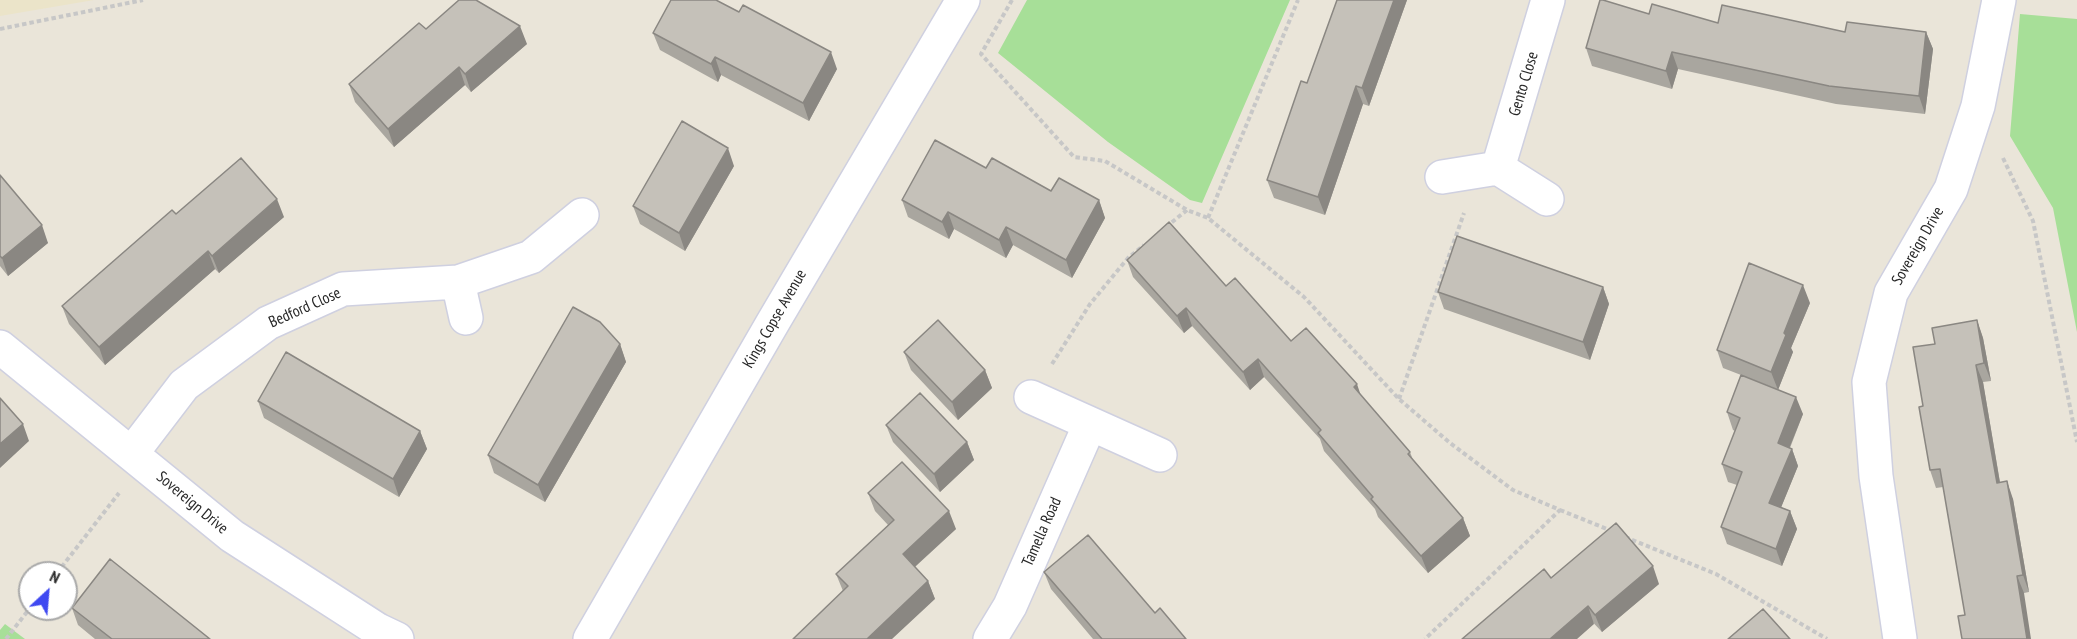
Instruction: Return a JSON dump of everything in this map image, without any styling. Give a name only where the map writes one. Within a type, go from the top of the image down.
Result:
[{"type":"street","name":"Kings Copse Avenue","points":[[590,639],[963,0]]},
{"type":"street","name":"Gento Close","points":[[1488,170],[1548,0]]},
{"type":"street","name":"Sovereign Drive","points":[[1899,639],[1876,476],[1869,382],[1891,293],[1951,189],[1978,106],[1999,0]]},
{"type":"street","points":[[1442,177],[1488,170],[1547,199]]},
{"type":"street","name":"Bedford Close","points":[[138,457],[183,385],[268,323],[343,289],[458,282],[531,256],[582,215]]},
{"type":"street","points":[[458,282],[466,318]]},
{"type":"street","name":"Sovereign Drive","points":[[0,347],[138,457],[232,536],[378,630],[398,639]]},
{"type":"street","points":[[1031,398],[1160,455]]},
{"type":"street","name":"Tamella Road","points":[[990,639],[1010,606],[1090,424]]},
{"type":"path","points":[[0,29],[143,0]]},
{"type":"path","points":[[1012,0],[981,54],[1074,157],[1105,161],[1187,210],[1208,218],[1304,297],[1399,399],[1450,444],[1512,490],[1716,574],[1827,639]]},
{"type":"path","points":[[1208,218],[1298,0]]},
{"type":"path","points":[[1978,106],[2033,221],[2077,442]]},
{"type":"path","points":[[1399,399],[1488,170]]},
{"type":"path","points":[[1162,230],[1187,210]]},
{"type":"path","points":[[1031,398],[1090,304],[1128,258],[1145,244]]},
{"type":"path","points":[[65,561],[138,457]]},
{"type":"path","points":[[1425,639],[1560,510]]},
{"type":"path","points":[[6,639],[20,621]]},
{"type":"shaded area","points":[[0,0],[94,0],[0,16]]},
{"type":"green space","points":[[1027,0],[1290,0],[1202,203],[1190,200],[1108,142],[998,53]]},
{"type":"green space","points":[[2020,14],[2077,19],[2077,332],[2053,208],[2010,136]]},
{"type":"green space","points":[[5,624],[25,639],[0,639],[0,630]]},
{"type":"building","points":[[459,0],[476,0],[520,26],[465,74],[459,67],[388,129],[349,84],[419,23],[426,29]]},
{"type":"building","points":[[671,0],[716,0],[739,12],[743,5],[831,52],[803,103],[715,57],[711,64],[653,33]]},
{"type":"building","points":[[1337,0],[1394,0],[1362,88],[1356,86],[1318,197],[1267,180],[1301,81],[1307,83]]},
{"type":"building","points":[[1600,0],[1649,14],[1652,4],[1718,23],[1722,5],[1845,32],[1847,22],[1926,32],[1919,96],[1829,86],[1672,52],[1666,71],[1586,48]]},
{"type":"building","points":[[682,121],[728,148],[679,233],[633,206]]},
{"type":"building","points":[[935,140],[986,168],[992,158],[1051,191],[1059,178],[1099,200],[1066,260],[1006,227],[999,240],[948,212],[942,222],[902,200]]},
{"type":"building","points":[[241,158],[277,199],[212,256],[208,251],[99,347],[62,306],[172,210],[176,214]]},
{"type":"building","points":[[0,175],[42,225],[2,258],[0,256]]},
{"type":"building","points":[[1169,222],[1226,286],[1235,278],[1291,341],[1306,328],[1357,384],[1354,387],[1463,518],[1421,556],[1318,433],[1321,430],[1258,359],[1243,372],[1186,308],[1177,316],[1127,260]]},
{"type":"building","points":[[1457,236],[1603,287],[1583,342],[1438,292]]},
{"type":"building","points":[[1749,263],[1803,285],[1771,372],[1717,350]]},
{"type":"building","points":[[573,307],[600,322],[620,344],[538,485],[488,455]]},
{"type":"building","points":[[938,320],[985,370],[952,402],[904,352]]},
{"type":"building","points":[[1977,320],[1984,363],[1976,365],[1997,483],[2007,481],[2023,575],[2017,576],[2027,639],[1962,639],[1958,616],[1965,615],[1940,469],[1930,470],[1919,407],[1923,406],[1913,347],[1935,344],[1932,328]]},
{"type":"building","points":[[286,352],[420,431],[393,479],[258,401]]},
{"type":"building","points":[[1741,375],[1796,397],[1778,443],[1792,449],[1769,503],[1790,511],[1776,549],[1721,527],[1742,472],[1722,464],[1740,418],[1727,412]]},
{"type":"building","points":[[920,393],[967,442],[934,474],[886,425]]},
{"type":"building","points":[[0,398],[23,424],[0,444]]},
{"type":"building","points":[[902,462],[949,511],[903,554],[928,581],[867,639],[793,639],[848,586],[836,574],[894,520],[868,493]]},
{"type":"building","points":[[1616,523],[1653,566],[1595,615],[1588,606],[1550,639],[1462,639],[1544,569],[1551,578]]},
{"type":"building","points":[[1088,535],[1155,613],[1160,608],[1186,639],[1102,639],[1044,572]]},
{"type":"building","points":[[110,559],[210,639],[112,639],[78,613],[78,600]]},
{"type":"building","points":[[1763,609],[1790,639],[1728,639]]}]
